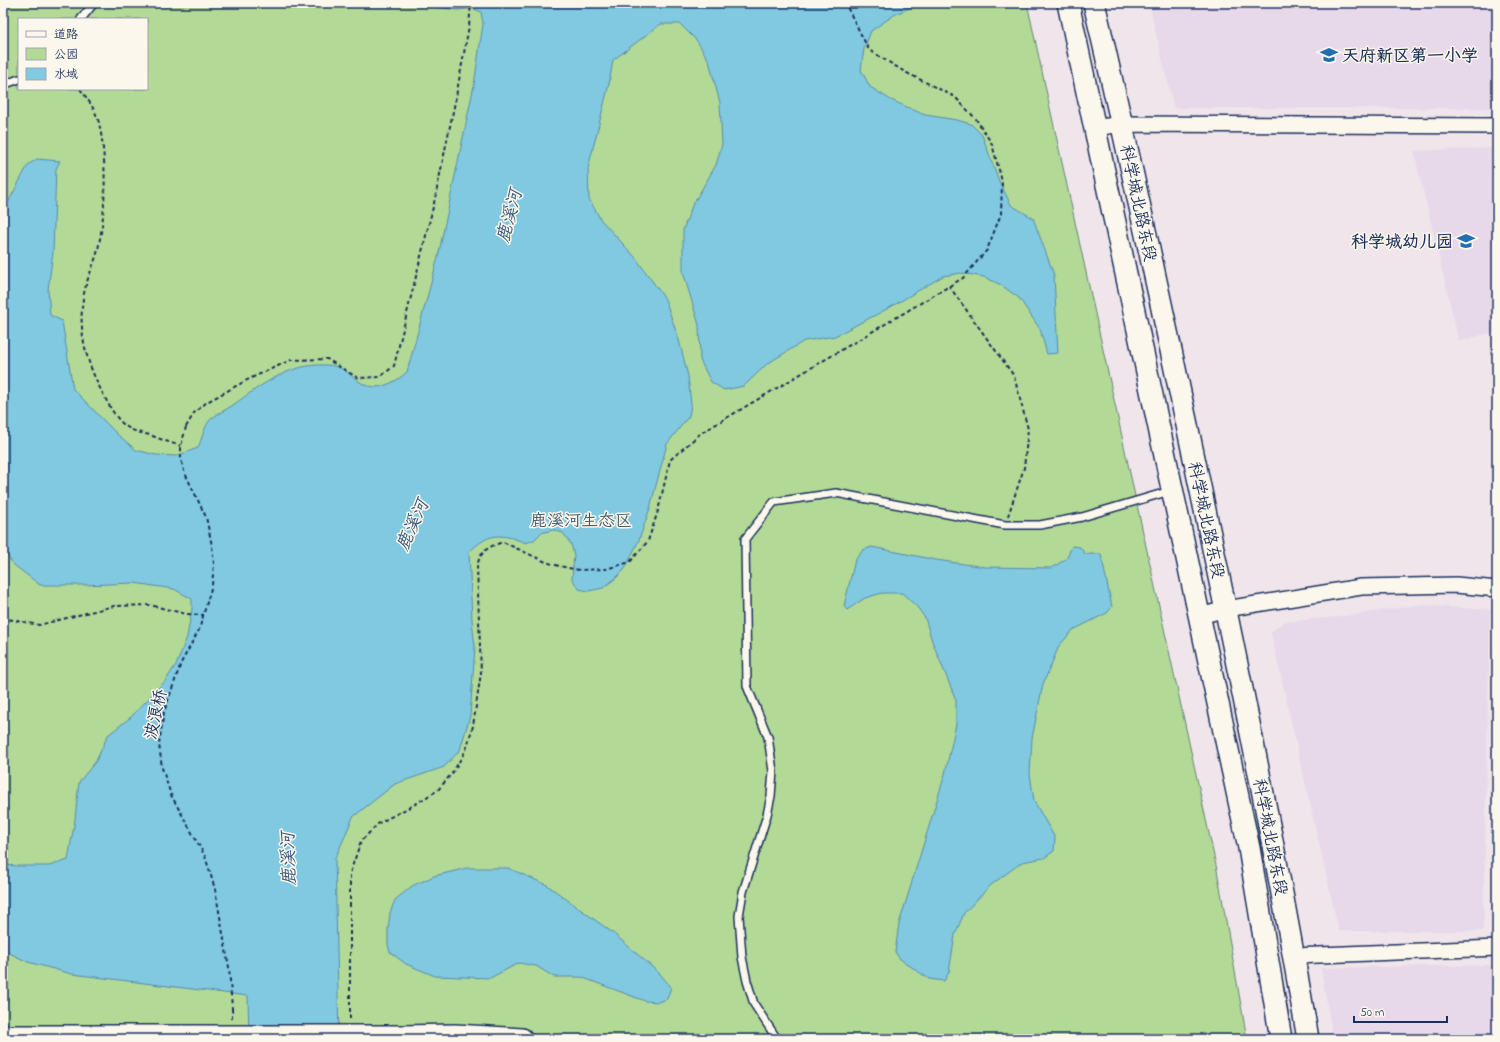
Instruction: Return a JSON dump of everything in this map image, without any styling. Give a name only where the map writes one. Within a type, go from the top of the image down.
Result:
[{"type":"main road","name":"科学城北路东段","points":[[1068,3],[1249,848],[1281,1039]]},
{"type":"main road","name":"科学城北路东段","points":[[1094,3],[1122,124],[1226,609],[1294,956],[1308,1039]]},
{"type":"main road","points":[[3,1036],[455,1036],[522,1039]]},
{"type":"street","points":[[1094,128],[1122,124],[1497,126]]},
{"type":"street","points":[[1200,616],[1226,609],[1361,587],[1456,585],[1497,589]]},
{"type":"street","points":[[1294,956],[1497,948]]},
{"type":"lane","points":[[82,18],[94,3]]},
{"type":"lane","points":[[3,85],[18,80]]},
{"type":"lane","points":[[777,1039],[754,1004],[747,981],[740,935],[739,916],[743,892],[767,815],[771,796],[773,771],[768,737],[747,686],[745,539],[774,502],[836,493],[1005,525],[1040,525],[1082,517],[1173,491]]},
{"type":"path","name":"波浪桥","points":[[232,1008],[229,967],[216,889],[204,856],[171,795],[162,768],[159,744],[164,712],[181,663],[204,615],[212,585],[214,564],[206,517],[184,471],[181,458],[181,446],[186,427],[194,413],[207,402],[249,379],[291,360],[327,359],[358,378],[380,377],[394,366],[434,203],[469,26],[471,3]]},
{"type":"path","points":[[350,1023],[350,873],[361,841],[379,823],[412,806],[438,790],[454,772],[466,750],[473,726],[481,673],[477,566],[479,558],[488,547],[503,542],[559,566],[579,570],[606,569],[630,562],[648,541],[658,511],[670,460],[701,433],[963,278],[987,250],[1001,214],[1002,181],[992,144],[976,119],[955,97],[905,72],[869,50],[845,3]]},
{"type":"path","points":[[81,90],[91,104],[99,122],[103,156],[104,184],[103,219],[99,246],[86,286],[82,314],[82,338],[94,377],[113,411],[126,427],[137,433],[149,435],[181,446]]},
{"type":"path","points":[[949,286],[1014,376],[1028,429],[1024,468],[1005,525]]},
{"type":"path","points":[[3,616],[8,619],[39,625],[114,606],[150,605],[186,614],[204,615]]},
{"type":"shaded area","name":"天府新区第一小学","points":[[1149,3],[1497,3],[1497,108],[1174,108]]},
{"type":"shaded area","name":"科学城幼儿园","points":[[1497,148],[1497,331],[1459,341],[1414,151]]},
{"type":"shaded area","points":[[1419,605],[1490,610],[1483,931],[1339,931],[1271,632],[1284,622],[1346,616]]},
{"type":"shaded area","points":[[1497,965],[1497,1039],[1333,1039],[1321,968]]},
{"type":"green space","name":"鹿溪河生态区","points":[[3,3],[1027,3],[1217,870],[1247,1039],[3,1039]]},
{"type":"water","name":"鹿溪河","points":[[402,3],[920,3],[894,15],[871,31],[864,49],[861,70],[870,87],[891,100],[925,115],[957,120],[971,124],[982,135],[999,181],[1011,205],[1033,218],[1054,275],[1058,353],[1047,354],[1040,329],[1019,298],[1001,285],[984,277],[961,273],[943,276],[889,308],[835,336],[804,341],[767,364],[744,386],[724,390],[711,382],[700,360],[699,325],[683,272],[683,230],[692,206],[716,165],[722,144],[720,103],[709,61],[697,41],[680,24],[661,24],[613,60],[609,84],[588,168],[589,199],[601,220],[635,257],[665,299],[679,340],[688,376],[691,404],[689,416],[667,444],[650,508],[639,540],[625,569],[603,588],[588,591],[579,589],[572,579],[574,555],[571,544],[563,533],[553,530],[541,533],[534,540],[526,543],[509,537],[496,536],[476,545],[469,552],[472,620],[475,647],[470,716],[460,750],[444,767],[395,784],[353,817],[335,859],[339,1039],[249,1039],[248,996],[72,974],[28,962],[3,950],[3,865],[49,866],[68,860],[75,819],[79,782],[96,761],[108,735],[131,717],[166,680],[177,663],[187,637],[192,609],[192,599],[174,589],[134,583],[40,585],[14,565],[3,550],[3,212],[28,165],[37,159],[60,161],[56,169],[53,252],[48,290],[50,315],[62,321],[73,389],[117,434],[136,450],[156,455],[176,456],[198,448],[206,426],[212,418],[265,383],[300,368],[313,365],[332,365],[341,368],[360,382],[372,387],[379,387],[397,380],[407,372],[438,257],[474,85],[483,24],[481,12],[472,8],[458,10]]},
{"type":"water","points":[[1072,546],[1080,547],[1085,554],[1101,554],[1112,607],[1107,613],[1073,630],[1059,646],[1043,684],[1032,738],[1030,774],[1034,801],[1055,838],[1054,851],[1044,858],[1022,862],[991,885],[964,913],[955,935],[949,972],[944,981],[929,979],[900,959],[895,952],[899,924],[945,774],[956,724],[956,700],[932,641],[925,618],[917,607],[902,593],[882,593],[865,598],[847,610],[844,606],[855,560],[863,550],[872,547],[936,560],[985,567],[1052,568],[1067,558]]},
{"type":"water","points":[[467,868],[508,868],[547,885],[613,933],[660,974],[671,987],[667,999],[658,1002],[645,1001],[581,977],[554,977],[536,966],[519,963],[490,978],[435,976],[406,964],[390,952],[388,945],[388,930],[390,913],[395,900],[412,886],[434,876]]},
{"type":"place","name":"天府新区第一小学","points":[[1329,55]]},
{"type":"place","name":"科学城幼儿园","points":[[1466,241]]}]
